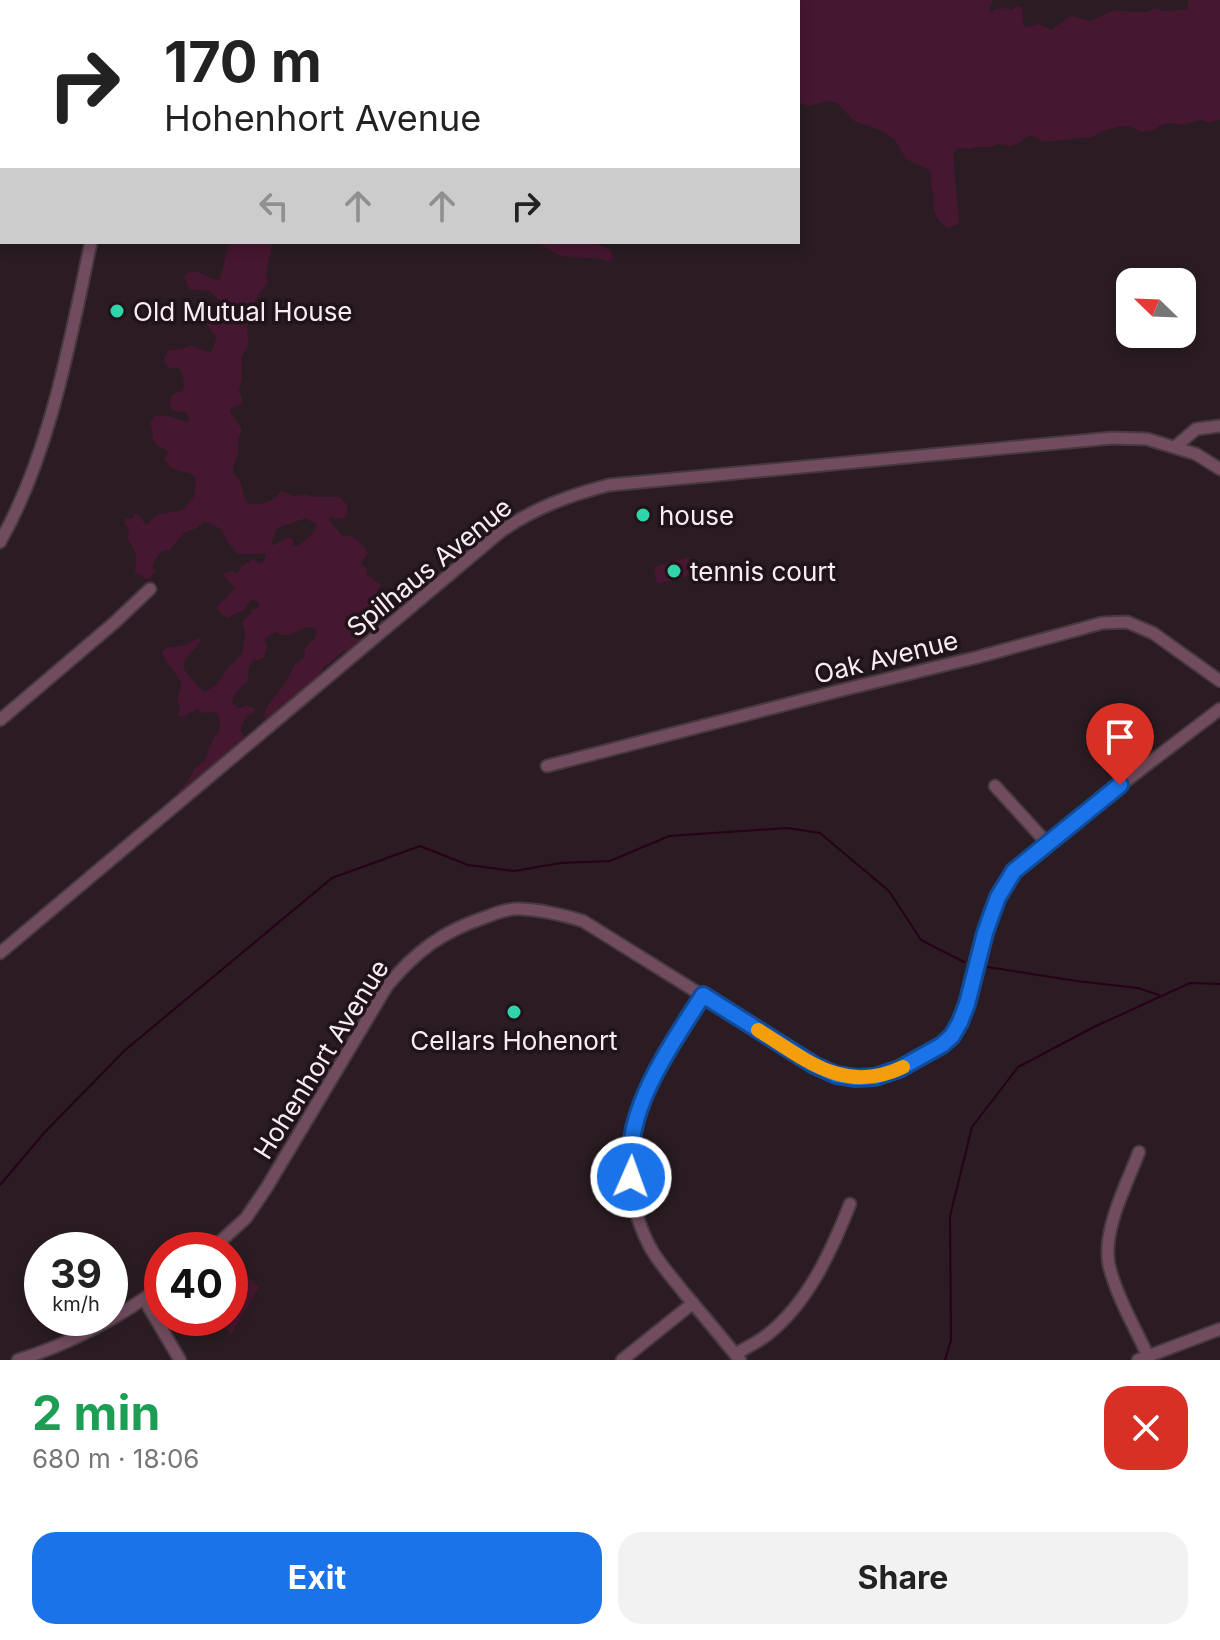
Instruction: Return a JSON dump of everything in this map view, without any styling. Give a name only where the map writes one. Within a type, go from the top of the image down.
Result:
[{"type":"street","points":[[0,542],[25,494],[38,458],[58,387],[91,244]]},
{"type":"street","points":[[1175,447],[1196,429],[1220,426]]},
{"type":"street","name":"Spilhaus Avenue","points":[[0,953],[500,532],[523,517],[573,494],[609,485],[1112,438],[1147,439],[1175,447],[1196,454],[1220,469]]},
{"type":"street","points":[[0,720],[150,589]]},
{"type":"street","name":"Oak Avenue","points":[[547,766],[1102,623],[1127,622],[1153,633],[1220,681]]},
{"type":"street","name":"Hohenhort Avenue","points":[[231,1232],[246,1218],[267,1187],[387,986],[413,957],[444,934],[506,910],[557,913],[595,927],[814,1065],[836,1075],[875,1077],[899,1069],[952,1036],[967,1004],[985,933],[998,897],[1014,871],[1220,709]]},
{"type":"street","points":[[995,786],[1047,843]]},
{"type":"street","points":[[703,995],[669,1048],[640,1110],[632,1138],[633,1199],[650,1246],[738,1357],[792,1312],[813,1281],[850,1204]]},
{"type":"street","points":[[1139,1152],[1114,1217],[1109,1264],[1143,1358],[1220,1329]]},
{"type":"street","points":[[18,1360],[71,1341],[144,1299]]},
{"type":"street","points":[[622,1360],[693,1303]]},
{"type":"street","points":[[166,1336],[180,1360]]},
{"type":"shaded area","points":[[800,0],[993,0],[989,10],[992,13],[995,9],[1011,10],[1018,6],[1022,8],[1026,27],[1040,24],[1051,30],[1070,16],[1091,21],[1114,10],[1147,12],[1155,8],[1163,11],[1188,9],[1188,0],[1220,0],[1220,120],[1209,123],[1201,120],[1182,125],[1170,123],[1142,132],[1122,126],[1092,137],[1043,142],[1028,136],[1010,146],[998,144],[957,148],[953,154],[959,221],[949,228],[935,214],[929,170],[906,159],[895,140],[882,131],[854,121],[837,103],[829,101],[808,106],[800,103]]},
{"type":"shaded area","points":[[229,244],[272,244],[266,274],[268,282],[255,300],[247,328],[249,345],[242,356],[239,392],[242,404],[231,408],[230,412],[242,429],[233,474],[240,480],[244,496],[249,504],[268,502],[282,491],[294,496],[340,497],[348,506],[347,515],[329,519],[342,536],[351,536],[365,548],[368,554],[361,562],[367,568],[366,574],[381,585],[378,596],[394,600],[399,608],[378,627],[363,620],[362,625],[367,630],[363,639],[325,665],[308,689],[282,705],[268,719],[264,717],[266,708],[295,664],[304,658],[305,649],[316,631],[310,627],[287,635],[276,632],[269,635],[265,639],[267,647],[264,657],[258,661],[254,659],[247,683],[232,702],[237,708],[245,705],[256,709],[246,716],[240,730],[244,740],[229,756],[223,757],[205,773],[201,781],[177,796],[195,768],[204,761],[219,732],[220,720],[216,713],[203,713],[197,709],[183,717],[178,715],[180,707],[177,700],[181,684],[162,652],[199,638],[201,641],[188,656],[184,669],[205,692],[217,684],[242,654],[245,633],[242,622],[259,605],[253,600],[243,611],[228,618],[224,616],[217,609],[218,605],[235,589],[224,574],[230,571],[238,573],[253,559],[264,562],[266,554],[237,553],[221,529],[203,522],[185,532],[170,550],[162,551],[153,564],[155,571],[146,579],[135,572],[136,554],[128,540],[129,529],[124,523],[125,519],[133,518],[135,514],[146,525],[158,514],[183,510],[194,496],[196,478],[168,465],[164,459],[169,452],[155,443],[150,423],[155,416],[190,420],[186,412],[173,411],[169,403],[172,395],[183,390],[184,381],[181,370],[170,368],[164,358],[169,350],[190,345],[210,353],[213,349],[216,337],[206,323],[213,312],[221,310],[222,302],[209,291],[189,289],[184,277],[189,271],[194,271],[220,280]],"holes":[[[303,519],[317,525],[297,546],[289,537],[271,546],[276,529]]]},
{"type":"shaded area","points":[[536,244],[594,244],[610,250],[613,257],[610,261],[568,257]]},
{"type":"shaded area","name":"tennis court","points":[[689,557],[693,575],[657,584],[654,567]]},
{"type":"shaded area","points":[[248,1278],[259,1287],[248,1306]]},
{"type":"waterway","points":[[0,1185],[44,1133],[124,1051],[332,878],[420,846],[468,865],[514,871],[561,863],[610,861],[669,836],[787,828],[820,833],[889,891],[921,940],[964,962]]},
{"type":"waterway","points":[[987,967],[1138,988],[1159,995]]},
{"type":"waterway","points":[[945,1360],[951,1340],[950,1216],[972,1127],[1018,1067],[1094,1027],[1190,983],[1220,984]]},
{"type":"slow traffic","points":[[758,1030],[836,1075],[875,1077],[903,1067]]},
{"type":"place","name":"Old Mutual House","points":[[117,311]]},
{"type":"place","name":"house","points":[[643,515]]},
{"type":"place","name":"tennis court","points":[[674,571]]},
{"type":"place","name":"Cellars Hohenort","points":[[514,1012]]},
{"type":"route","points":[[631,1177],[632,1138],[640,1110],[669,1048],[703,995],[814,1065],[836,1075],[875,1077],[899,1069],[952,1036],[967,1004],[985,933],[998,897],[1014,871],[1120,785]]}]
